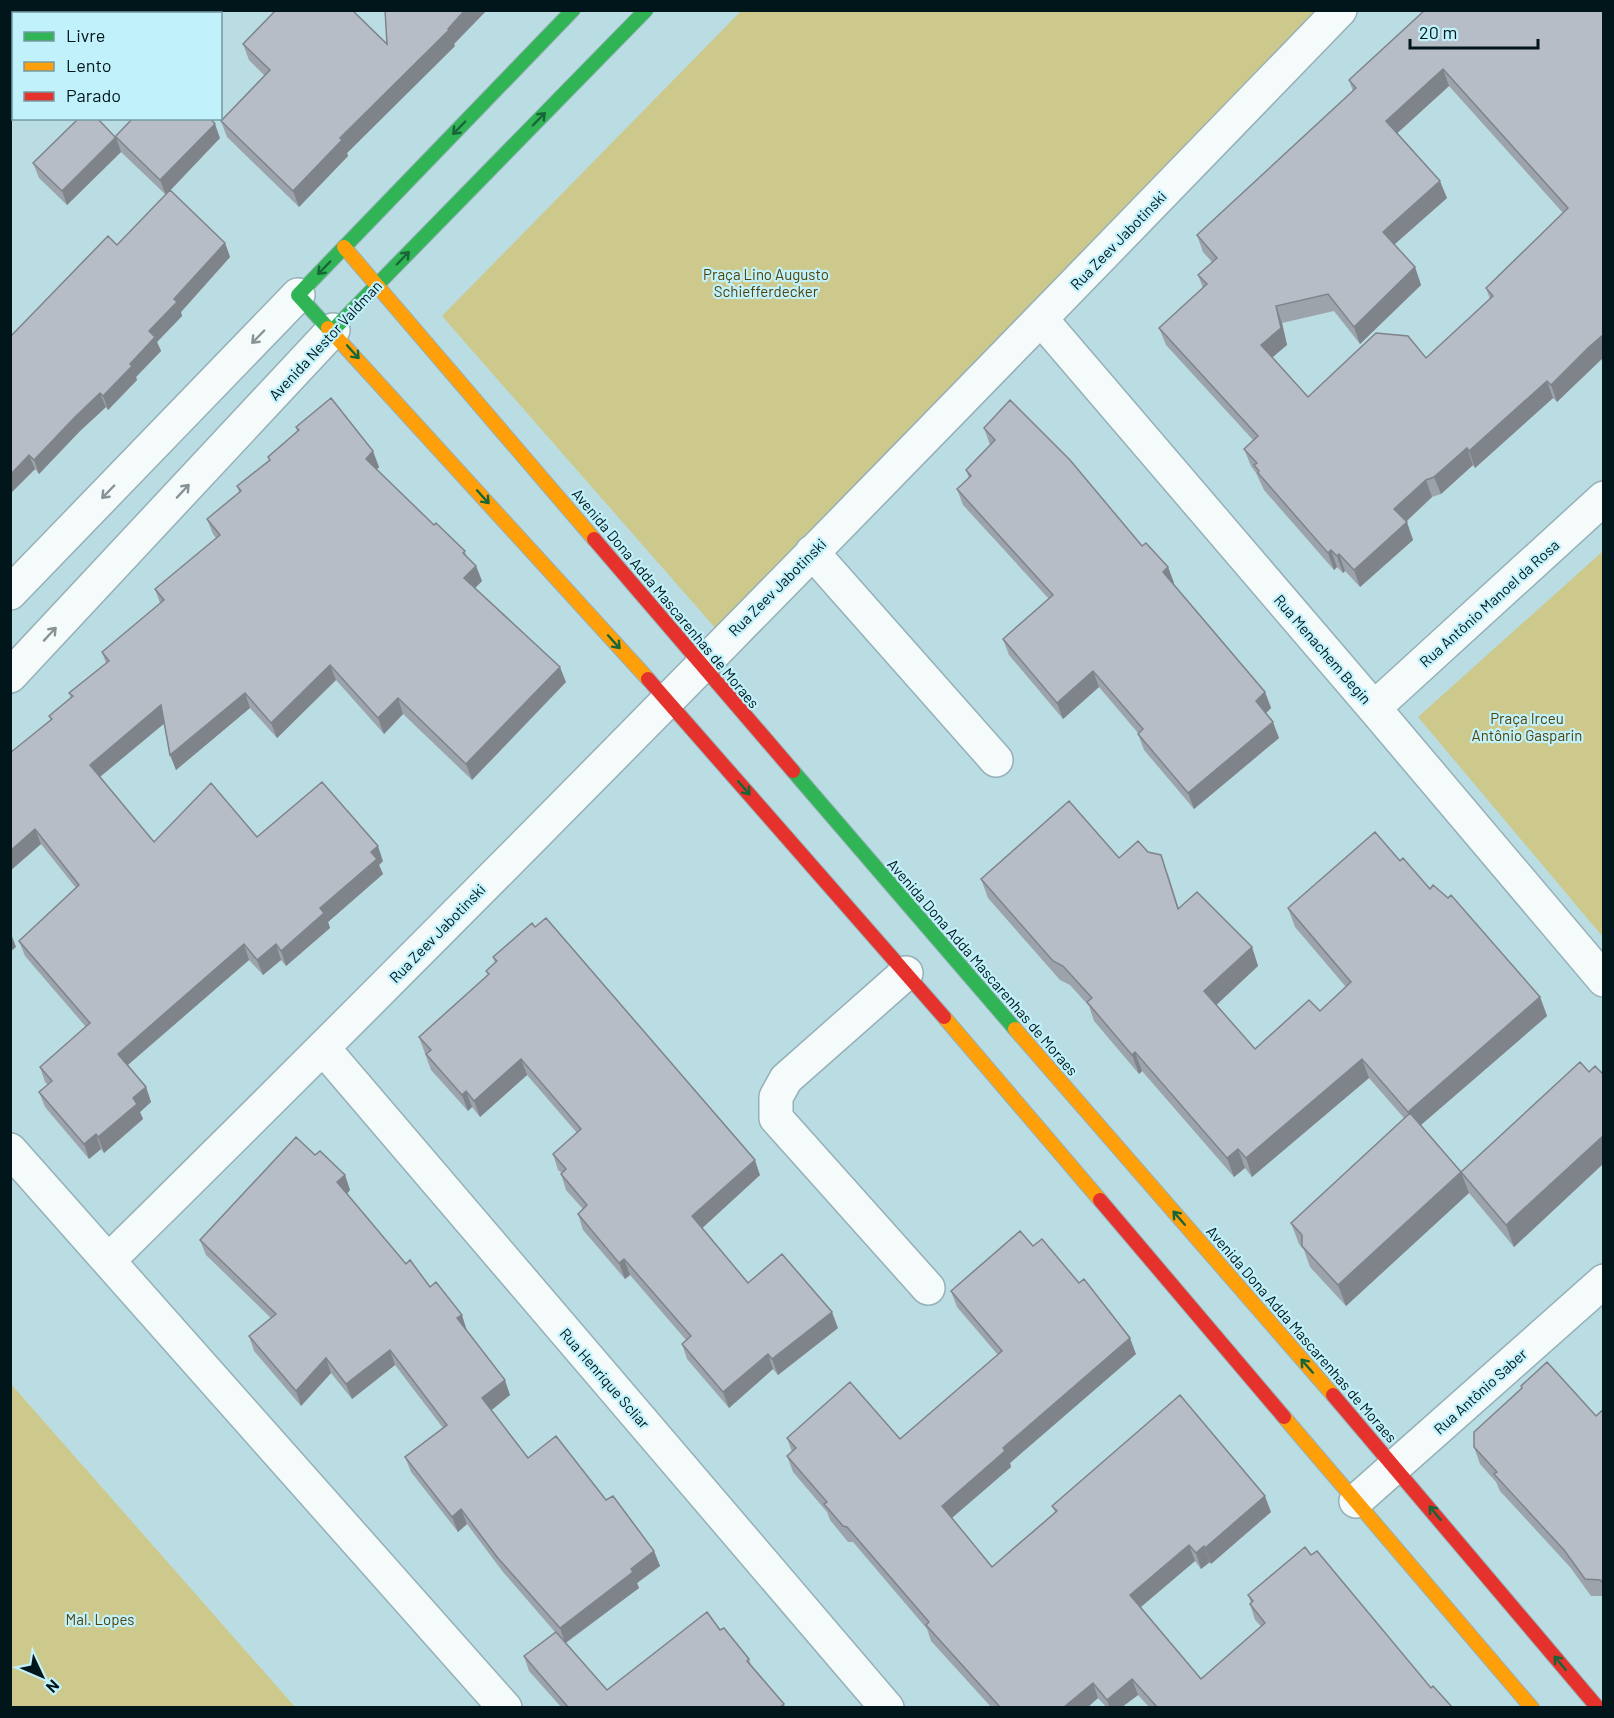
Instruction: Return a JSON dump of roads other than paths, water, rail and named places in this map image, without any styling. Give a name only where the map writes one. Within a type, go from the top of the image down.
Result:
[{"type":"main road","points":[[573,10],[298,294],[666,699],[906,973],[1532,1707]]},
{"type":"main road","name":"Avenida Nestor Valdman","points":[[333,330],[646,10]]},
{"type":"main road","name":"Avenida Dona Adda Mascarenhas de Moraes","points":[[344,247],[701,664],[1395,1466],[1598,1707]]},
{"type":"street","name":"Rua Zeev Jabotinski","points":[[109,1260],[324,1049],[1041,320],[1340,10]]},
{"type":"street","points":[[10,593],[298,294]]},
{"type":"street","name":"Rua Menachem Begin","points":[[1041,320],[1604,980]]},
{"type":"street","name":"Avenida Nestor Valdman","points":[[10,676],[333,330]]},
{"type":"street","name":"Rua Antônio Manoel da Rosa","points":[[1374,708],[1604,498]]},
{"type":"street","points":[[812,552],[996,760]]},
{"type":"street","points":[[906,973],[786,1079],[776,1097],[776,1118],[928,1288]]},
{"type":"street","name":"Rua Henrique Scliar","points":[[324,1049],[887,1707]]},
{"type":"street","points":[[10,1150],[505,1707]]},
{"type":"street","name":"Rua Antônio Saber","points":[[1356,1502],[1604,1281]]},
{"type":"park label","name":"Praça Lino Augusto Schiefferdecker","points":[[766,282]]},
{"type":"park label","name":"Praça Irceu Antônio Gasparin","points":[[1527,726]]},
{"type":"park label","name":"Mal. Lopes","points":[[100,1619]]}]
